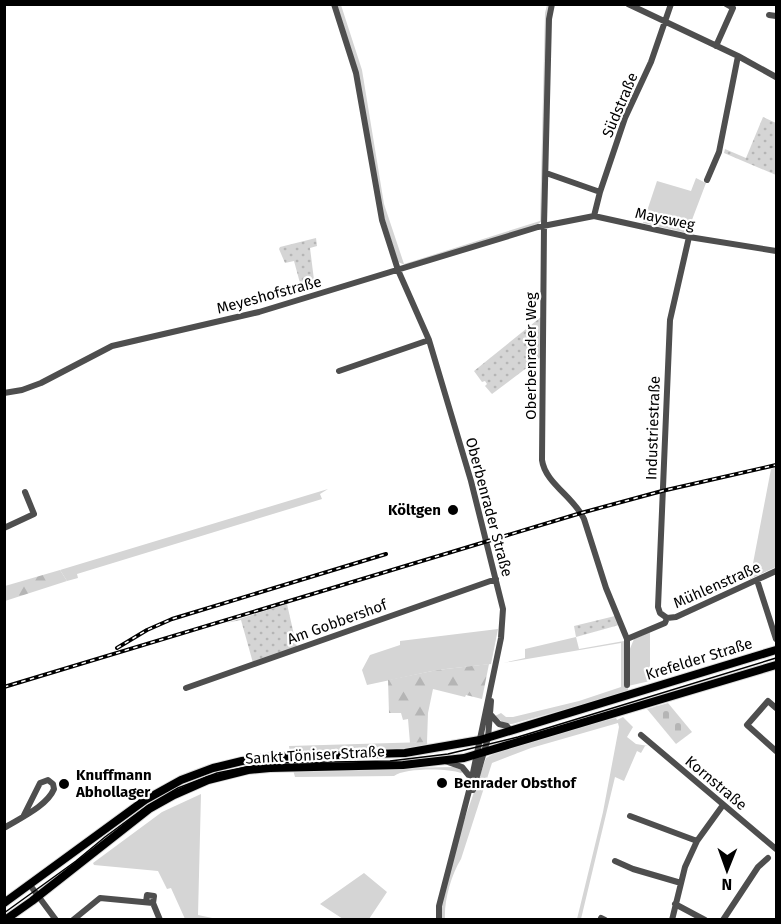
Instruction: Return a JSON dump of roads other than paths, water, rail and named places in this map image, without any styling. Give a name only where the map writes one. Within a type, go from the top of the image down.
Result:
[{"type":"main road","name":"Krefelder Straße","points":[[628,695],[777,650]]},
{"type":"main road","name":"Krefelder Straße","points":[[628,708],[777,665]]},
{"type":"main road","name":"Sankt Töniser Straße","points":[[4,903],[145,800],[181,780],[213,768],[272,757],[405,753],[484,739],[628,695]]},
{"type":"main road","name":"Sankt Töniser Straße","points":[[5,920],[149,809],[208,780],[248,770],[270,768],[404,765],[445,761],[480,754],[628,708]]},
{"type":"street","name":"Oberbenrader Straße","points":[[334,4],[356,74],[377,202],[398,270],[429,340],[471,481],[502,599],[503,619],[484,739]]},
{"type":"street","name":"Oberbenrader Weg","points":[[552,4],[549,19],[543,468],[581,513],[606,588],[627,639],[627,685]]},
{"type":"street","points":[[628,4],[774,75],[777,67]]},
{"type":"street","name":"Südstraße","points":[[594,216],[625,118],[651,62],[671,4]]},
{"type":"street","points":[[716,46],[733,8],[726,4]]},
{"type":"street","points":[[707,180],[719,152],[738,56]]},
{"type":"street","points":[[547,173],[600,192]]},
{"type":"street","name":"Maysweg","points":[[547,225],[594,216],[688,237],[777,251]]},
{"type":"street","name":"Meyeshofstraße","points":[[4,393],[22,390],[40,383],[112,346],[259,312],[547,225]]},
{"type":"street","name":"Industriestraße","points":[[667,618],[660,613],[658,607],[670,320],[688,237]]},
{"type":"street","points":[[339,371],[429,340]]},
{"type":"street","points":[[4,528],[34,514],[25,492]]},
{"type":"street","name":"Mühlenstraße","points":[[627,639],[665,623],[667,618],[676,617],[777,571]]},
{"type":"street","name":"Am Gobbershof","points":[[186,688],[496,579]]},
{"type":"street","points":[[757,580],[777,639]]},
{"type":"street","name":"Oberbenrader Straße","points":[[460,827],[466,813],[490,714],[492,682]]},
{"type":"street","points":[[777,708],[768,701],[747,725],[777,751]]},
{"type":"street","points":[[490,714],[499,724],[507,726],[511,731]]},
{"type":"street","name":"Kornstraße","points":[[641,735],[777,849]]},
{"type":"street","name":"Oberbenrader Straße","points":[[439,920],[439,906],[471,778],[480,754]]},
{"type":"street","points":[[445,761],[462,767],[471,778]]},
{"type":"street","points":[[4,828],[52,796],[53,784],[48,780],[40,783],[24,814]]},
{"type":"street","points":[[672,920],[685,867],[697,842],[723,805]]},
{"type":"street","points":[[630,816],[697,842]]},
{"type":"street","points":[[723,920],[758,867],[768,858]]},
{"type":"street","points":[[615,861],[681,884]]},
{"type":"street","points":[[30,885],[56,920]]},
{"type":"street","points":[[73,920],[100,898],[149,902],[160,920]]},
{"type":"street","points":[[675,904],[705,920]]},
{"type":"tram line","points":[[4,913],[147,806],[178,788],[217,773],[275,763],[390,761],[448,754],[518,737],[776,658]]},
{"type":"railway","points":[[4,687],[581,513],[662,491],[776,465]]},
{"type":"railway","points":[[117,648],[147,630],[172,619],[386,554]]},
{"type":"place","name":"Költgen","points":[[453,510]]},
{"type":"place","name":"Benrader Obsthof","points":[[442,783]]},
{"type":"place","name":"Knuffmann Abhollager","points":[[64,784]]}]
